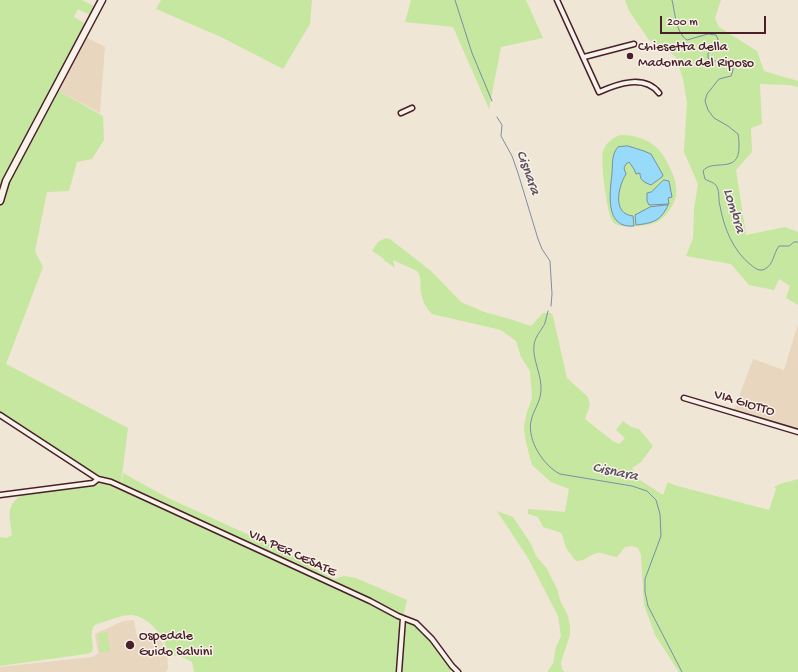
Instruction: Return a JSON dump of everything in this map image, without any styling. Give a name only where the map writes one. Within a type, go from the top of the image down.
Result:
[{"type":"street","points":[[0,201],[6,182],[102,0]]},
{"type":"street","points":[[557,0],[599,92],[618,84],[634,82],[648,86],[659,93]]},
{"type":"street","points":[[584,57],[634,44]]},
{"type":"street","points":[[401,113],[412,108]]},
{"type":"street","name":"VIA GIOTTO","points":[[684,398],[798,432]]},
{"type":"street","name":"VIA PER CESATE","points":[[0,415],[98,479],[111,482],[416,623],[432,639],[458,672]]},
{"type":"street","points":[[0,495],[93,483],[98,479]]},
{"type":"street","points":[[399,672],[403,618]]},
{"type":"shaded area","points":[[86,37],[105,47],[100,113],[57,90]]},
{"type":"shaded area","points":[[798,324],[798,429],[734,410],[753,359],[784,370]]},
{"type":"shaded area","name":"Ospedale Guido Salvini","points":[[134,620],[137,637],[158,634],[167,654],[168,668],[166,672],[0,672],[0,667],[92,657],[98,653],[95,634],[123,621]]},
{"type":"green space","points":[[0,0],[82,0],[94,6],[90,15],[78,9],[74,17],[86,24],[53,88],[103,116],[104,140],[92,159],[77,162],[69,191],[47,192],[35,251],[43,267],[6,364],[128,428],[121,483],[99,476],[0,412]]},
{"type":"green space","points":[[161,0],[312,0],[310,24],[283,69],[221,37],[156,9]]},
{"type":"green space","points":[[411,0],[526,0],[543,38],[501,47],[489,109],[453,27],[405,22]]},
{"type":"green space","points":[[625,0],[721,0],[715,18],[719,27],[757,51],[764,71],[798,81],[798,87],[789,85],[760,84],[762,124],[751,128],[752,152],[736,170],[746,235],[785,227],[798,232],[798,305],[786,298],[790,286],[779,279],[774,290],[749,285],[731,264],[686,256],[693,238],[694,209],[698,184],[684,152],[687,103],[683,79],[676,57],[649,40],[629,11]]},
{"type":"green space","points":[[620,135],[639,138],[652,144],[662,154],[673,175],[676,187],[675,199],[667,213],[657,222],[647,225],[628,227],[613,222],[611,218],[608,210],[602,156],[604,148],[608,143]]},
{"type":"green space","points":[[386,238],[390,239],[431,271],[461,302],[484,312],[531,326],[543,313],[551,313],[553,316],[567,378],[588,397],[590,405],[585,419],[614,442],[619,444],[625,438],[616,430],[623,421],[631,427],[639,429],[653,446],[641,462],[632,468],[640,480],[663,495],[668,482],[674,485],[769,510],[776,489],[774,487],[798,479],[798,672],[679,672],[655,635],[644,605],[641,555],[638,548],[632,546],[625,547],[617,557],[597,553],[582,560],[576,561],[566,548],[562,534],[543,527],[538,517],[528,514],[528,509],[565,512],[569,489],[551,482],[532,465],[525,438],[524,426],[532,398],[530,371],[521,357],[516,341],[501,330],[432,314],[426,307],[421,293],[419,273],[393,260],[395,268],[372,251],[378,242]]},
{"type":"green space","points":[[123,473],[168,498],[280,549],[334,579],[344,576],[356,578],[407,600],[403,617],[416,623],[452,666],[450,672],[194,672],[192,662],[180,656],[167,655],[164,642],[156,629],[144,619],[131,615],[119,617],[95,625],[92,631],[92,652],[0,666],[0,537],[7,538],[12,535],[10,513],[16,499],[21,495],[96,485],[99,481],[121,489]]},
{"type":"green space","points":[[497,511],[513,517],[531,544],[536,556],[547,569],[557,589],[560,600],[568,616],[570,626],[570,635],[561,662],[562,669],[565,672],[548,672],[553,664],[556,647],[561,636],[558,616],[528,558]]},
{"type":"green space","points":[[107,632],[110,651],[100,652],[98,633]]},
{"type":"water","points":[[628,146],[651,154],[663,175],[651,185],[643,181],[640,173],[636,174],[629,162],[626,164],[624,168],[626,174],[619,192],[619,205],[626,214],[633,216],[634,226],[624,225],[618,222],[613,216],[610,199],[614,153],[618,147]]},
{"type":"water","points":[[664,180],[669,181],[672,197],[668,198],[669,204],[649,205],[647,201],[647,193],[651,192]]},
{"type":"water","points":[[668,205],[662,215],[656,220],[636,225],[635,215],[650,207]]},
{"type":"waterway","name":"Cisnara","points":[[455,0],[472,53],[492,101]]},
{"type":"waterway","name":"Lombra","points":[[672,0],[678,28],[683,37],[687,40],[708,34],[716,35],[718,39],[717,48],[708,53],[708,58],[713,61],[729,61],[733,66],[731,76],[719,79],[707,94],[705,101],[708,110],[714,118],[738,134],[738,156],[735,161],[724,165],[707,167],[703,171],[705,179],[717,187],[719,204],[727,231],[734,246],[751,265],[761,270],[768,267],[772,262],[779,246],[789,246],[794,242],[798,242]]},
{"type":"waterway","name":"Cisnara","points":[[497,117],[502,125],[501,136],[512,156],[538,239],[542,249],[550,261],[552,294],[551,306]]},
{"type":"waterway","name":"Cisnara","points":[[548,311],[545,323],[537,336],[534,345],[534,356],[541,384],[540,398],[533,413],[530,429],[534,444],[548,465],[560,474],[632,486],[647,491],[656,500],[660,514],[661,536],[645,579],[645,592],[648,606],[682,672]]},
{"type":"place","name":"Chiesetta della Madonna del Riposo","points":[[630,56]]},
{"type":"place","name":"Ospedale Guido Salvini","points":[[130,645]]}]
